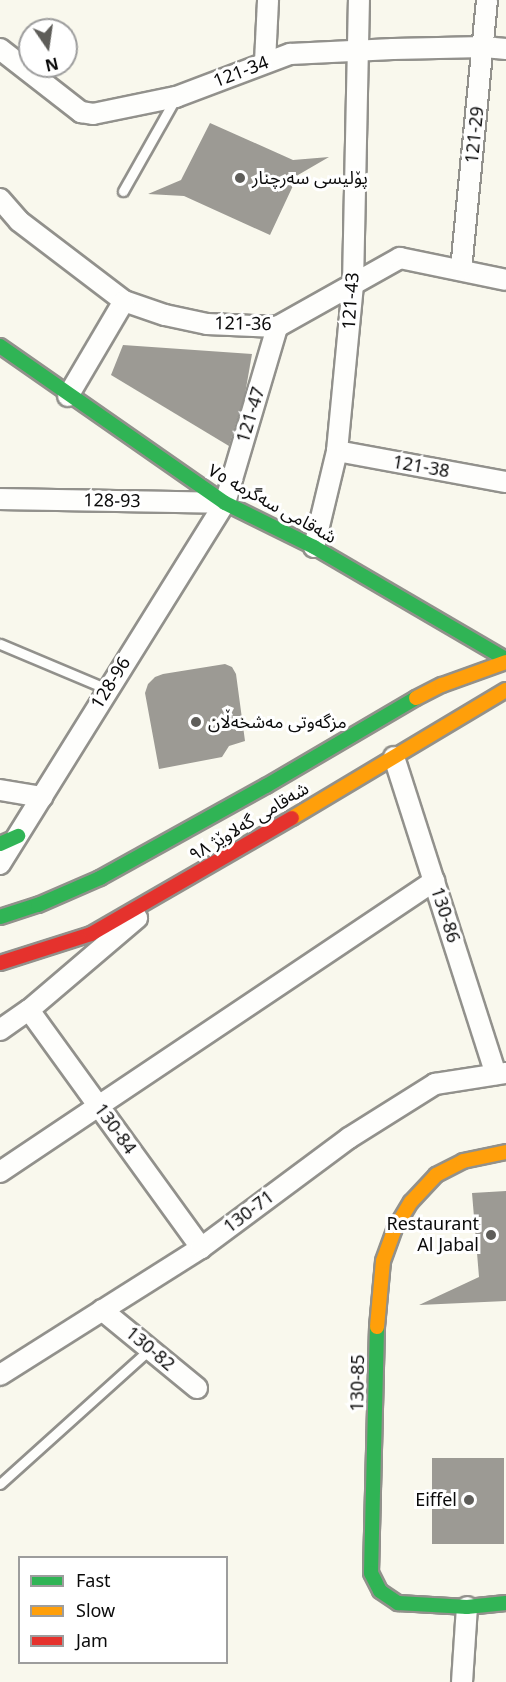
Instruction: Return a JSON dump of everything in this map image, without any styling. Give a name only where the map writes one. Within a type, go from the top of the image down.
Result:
[{"type":"street","points":[[265,62],[268,0]]},
{"type":"street","name":"121-43","points":[[314,547],[337,451],[353,284],[356,51],[359,0]]},
{"type":"street","name":"121-29","points":[[461,270],[488,0]]},
{"type":"street","name":"121-34","points":[[0,49],[81,112],[107,113],[176,97],[290,54],[484,46],[506,49]]},
{"type":"street","name":"121-36","points":[[1,205],[124,301],[165,315],[207,324],[277,327],[399,258],[506,280]]},
{"type":"street","points":[[68,396],[124,301]]},
{"type":"street","name":"121-47","points":[[225,503],[277,327]]},
{"type":"street","name":"شەقامی سەگرمە ٧٥","points":[[0,345],[68,396],[225,503],[314,547],[506,661]]},
{"type":"street","name":"121-38","points":[[337,451],[506,482]]},
{"type":"street","name":"128-93","points":[[0,499],[225,503]]},
{"type":"street","name":"128-96","points":[[0,864],[9,840],[42,797],[107,689],[225,503]]},
{"type":"street","name":"شەقامی گەلاوێژ ٩٨","points":[[0,916],[38,905],[100,878],[269,790],[410,700],[506,661]]},
{"type":"street","name":"شەقامی گەلاوێژ ٩٨","points":[[0,963],[91,934],[171,890],[285,816],[394,757],[506,690]]},
{"type":"street","name":"130-86","points":[[394,757],[501,1073]]},
{"type":"street","points":[[0,790],[42,797]]},
{"type":"street","points":[[0,1172],[434,880]]},
{"type":"street","points":[[0,1030],[28,1010],[171,890]]},
{"type":"street","name":"130-84","points":[[28,1010],[201,1248]]},
{"type":"street","name":"130-71","points":[[0,1375],[201,1248],[349,1138],[435,1084],[501,1073]]},
{"type":"street","name":"130-85","points":[[506,1152],[463,1161],[436,1175],[411,1202],[394,1230],[383,1261],[378,1294],[371,1573],[380,1591],[399,1603],[467,1607],[506,1603]]},
{"type":"street","name":"130-82","points":[[102,1310],[197,1388]]},
{"type":"street","points":[[462,1682],[467,1607]]},
{"type":"lane","points":[[123,191],[176,97]]},
{"type":"lane","points":[[0,644],[107,689]]},
{"type":"lane","points":[[0,1484],[150,1349]]},
{"type":"building","name":"پۆلیسی سەرچنار","points":[[210,123],[293,160],[329,157],[298,175],[270,235],[184,196],[148,194],[181,180]]},
{"type":"building","points":[[123,345],[252,354],[245,394],[229,446],[111,375]]},
{"type":"building","name":"مزگەوتی مەشخەڵان","points":[[225,664],[232,667],[236,674],[245,741],[229,746],[222,757],[159,769],[145,693],[148,684],[155,677],[163,674]]},
{"type":"building","name":"Restaurant Al Jabal","points":[[506,1191],[506,1301],[419,1305],[479,1277],[472,1193]]},
{"type":"building","name":"Eiffel","points":[[432,1458],[504,1458],[504,1544],[432,1544]]},
{"type":"traffic: fast","points":[[0,346],[225,503],[314,547],[506,659]]},
{"type":"traffic: fast","points":[[0,917],[38,905],[100,878],[266,786],[416,698]]},
{"type":"traffic: fast","points":[[0,844],[18,836]]},
{"type":"traffic: fast","points":[[377,1327],[371,1573],[380,1591],[398,1603],[467,1607],[506,1603]]},
{"type":"traffic: slow","points":[[416,698],[442,685],[506,662]]},
{"type":"traffic: slow","points":[[292,818],[506,690]]},
{"type":"traffic: slow","points":[[377,1327],[383,1261],[394,1230],[411,1202],[436,1175],[463,1161],[506,1152]]},
{"type":"traffic: jam","points":[[0,963],[91,934],[292,818]]},
{"type":"place","name":"پۆلیسی سەرچنار","points":[[240,178]]},
{"type":"place","name":"مزگەوتی مەشخەڵان","points":[[196,722]]},
{"type":"place","name":"Restaurant Al Jabal","points":[[491,1235]]},
{"type":"place","name":"Eiffel","points":[[469,1500]]}]
